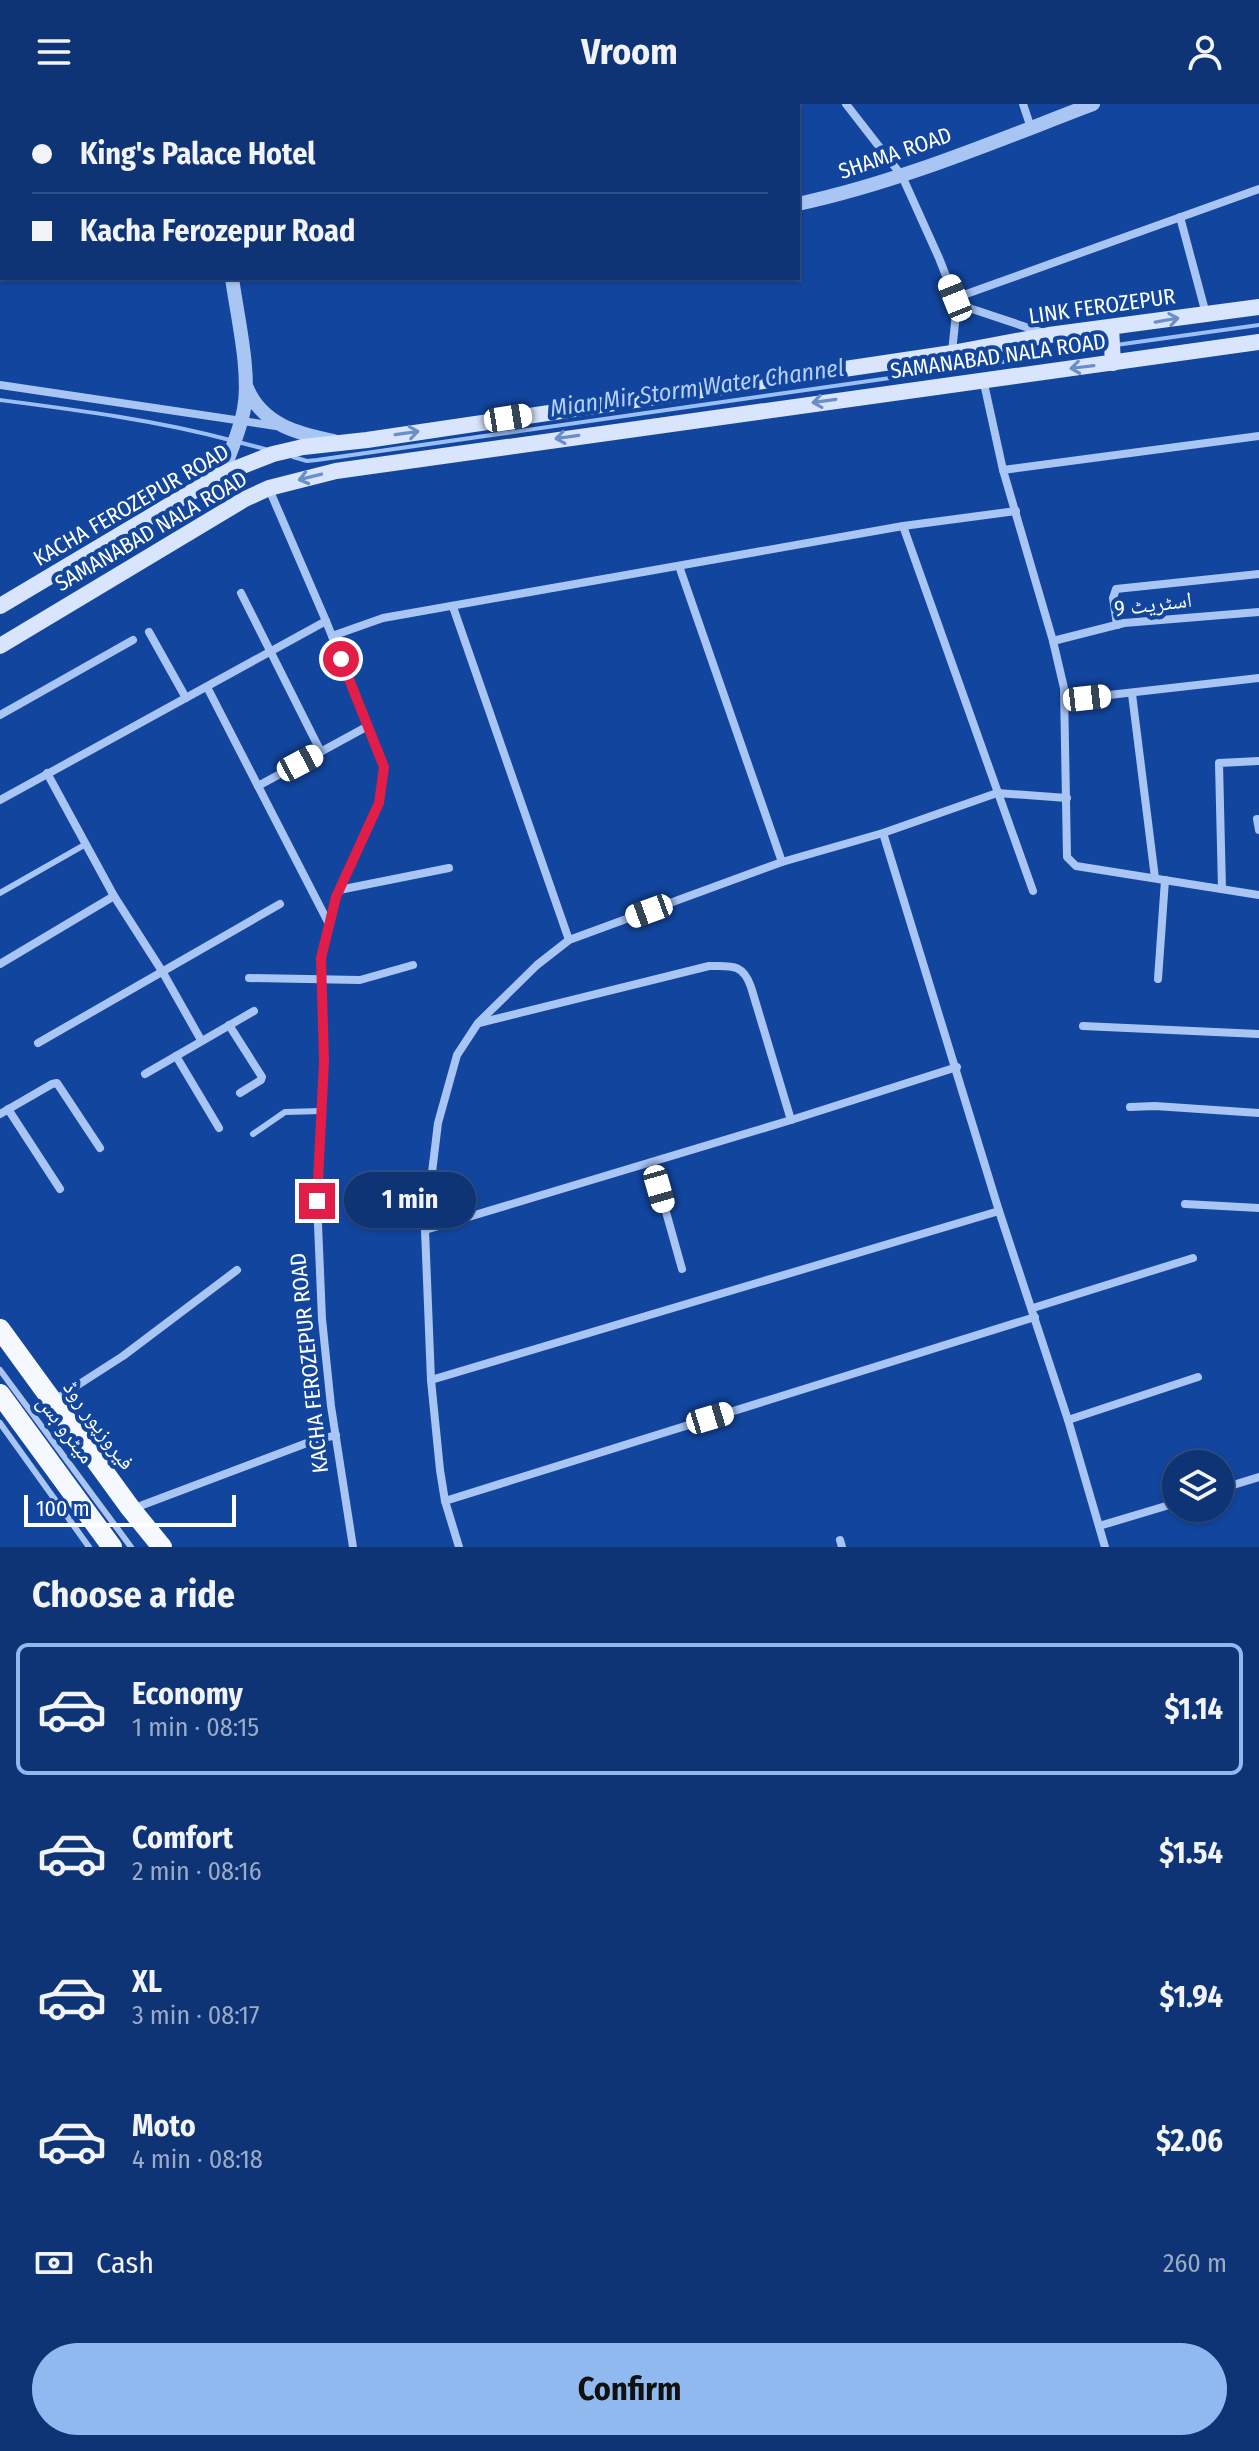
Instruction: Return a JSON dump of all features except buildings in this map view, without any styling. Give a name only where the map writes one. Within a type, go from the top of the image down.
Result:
[{"type":"main road","name":"LINK FEROZEPUR","points":[[952,353],[1049,335],[1259,307]]},
{"type":"main road","points":[[1111,328],[1113,363]]},
{"type":"main road","name":"SAMANABAD NALA ROAD","points":[[0,646],[213,516],[269,488],[336,471],[1259,342]]},
{"type":"main road","name":"KACHA FEROZEPUR ROAD","points":[[0,606],[222,474],[273,454],[303,447],[952,353]]},
{"type":"main road","name":"فیروزپور روڈ","points":[[0,1329],[162,1547]]},
{"type":"main road","points":[[0,1394],[112,1547]]},
{"type":"street","points":[[846,104],[902,176],[956,301],[952,353]]},
{"type":"street","points":[[1023,104],[1031,128]]},
{"type":"street","name":"SHAMA ROAD","points":[[800,204],[902,176],[1093,104]]},
{"type":"street","points":[[956,301],[1259,189]]},
{"type":"street","points":[[1180,217],[1206,314]]},
{"type":"street","points":[[233,280],[246,384],[251,397],[264,415],[288,429],[342,442]]},
{"type":"street","points":[[956,301],[1049,335]]},
{"type":"street","points":[[983,379],[1003,470],[1064,688],[1067,857],[1076,866],[1259,895]]},
{"type":"street","points":[[222,474],[241,420],[246,384]]},
{"type":"street","name":"KACHA FEROZEPUR ROAD","points":[[0,385],[288,429]]},
{"type":"street","points":[[1003,470],[1259,436]]},
{"type":"street","name":"KACHA FEROZEPUR ROAD","points":[[269,488],[384,767],[379,803],[339,890],[321,958],[324,1061],[317,1201],[322,1319],[353,1547]]},
{"type":"street","points":[[332,636],[383,618],[903,526],[1016,511]]},
{"type":"street","points":[[903,526],[1033,891]]},
{"type":"street","points":[[679,566],[782,862]]},
{"type":"street","points":[[1117,625],[1113,598],[1116,589],[1259,574]]},
{"type":"street","points":[[241,593],[321,752]]},
{"type":"street","points":[[453,607],[569,940]]},
{"type":"street","name":"اسٹریٹ 9","points":[[1053,641],[1117,625],[1259,612]]},
{"type":"street","points":[[0,800],[326,621]]},
{"type":"street","points":[[149,632],[186,698]]},
{"type":"street","points":[[0,715],[133,640]]},
{"type":"street","points":[[1065,700],[1259,678]]},
{"type":"street","points":[[207,687],[329,925]]},
{"type":"street","points":[[1132,694],[1160,879],[1158,979]]},
{"type":"street","points":[[258,786],[368,726]]},
{"type":"street","points":[[1222,889],[1219,763],[1259,761]]},
{"type":"street","points":[[47,773],[114,896],[201,1040]]},
{"type":"street","points":[[459,1547],[445,1501],[431,1380],[425,1230],[438,1123],[457,1055],[478,1023],[537,965],[569,940],[782,862],[883,833],[997,793],[1067,798]]},
{"type":"street","points":[[1257,819],[1259,830]]},
{"type":"street","points":[[883,833],[1105,1547]]},
{"type":"street","points":[[339,890],[449,868]]},
{"type":"street","points":[[0,964],[114,896]]},
{"type":"street","points":[[38,1043],[280,904]]},
{"type":"street","points":[[249,978],[360,980],[413,965]]},
{"type":"street","points":[[478,1023],[709,966],[735,966],[746,974],[751,987],[791,1120]]},
{"type":"street","points":[[145,1074],[254,1011]]},
{"type":"street","points":[[229,1025],[262,1077],[240,1093]]},
{"type":"street","points":[[1083,1026],[1259,1034]]},
{"type":"street","points":[[176,1056],[219,1128]]},
{"type":"street","points":[[425,1230],[957,1067]]},
{"type":"street","points":[[60,1189],[4,1112],[57,1083],[100,1148]]},
{"type":"street","points":[[1130,1107],[1259,1113]]},
{"type":"street","points":[[652,1162],[682,1269]]},
{"type":"street","points":[[1185,1204],[1259,1208]]},
{"type":"street","points":[[431,1380],[999,1211]]},
{"type":"street","points":[[445,1501],[1193,1258]]},
{"type":"street","points":[[53,1402],[123,1356],[237,1270]]},
{"type":"street","points":[[1068,1420],[1198,1377]]},
{"type":"street","points":[[131,1509],[336,1435]]},
{"type":"street","points":[[1234,1485],[1259,1477]]},
{"type":"street","points":[[1099,1526],[1162,1507]]},
{"type":"lane","points":[[0,893],[86,844]]},
{"type":"lane","points":[[253,1134],[285,1112],[321,1111]]},
{"type":"lane","name":"میٹرو بس","points":[[0,1370],[131,1547]]},
{"type":"lane","points":[[0,1423],[89,1547]]},
{"type":"waterway","name":"Mian Mir Storm Water Channel","points":[[1116,345],[1259,325]]},
{"type":"waterway","name":"Mian Mir Storm Water Channel","points":[[293,457],[317,460],[1107,347]]},
{"type":"waterway","name":"Mian Mir Storm Water Channel","points":[[0,400],[145,421],[230,440]]},
{"type":"waterway","name":"Mian Mir Storm Water Channel","points":[[238,442],[269,450]]},
{"type":"route","points":[[317,1201],[324,1061],[321,958],[336,897],[379,803],[384,767],[341,659]]}]
